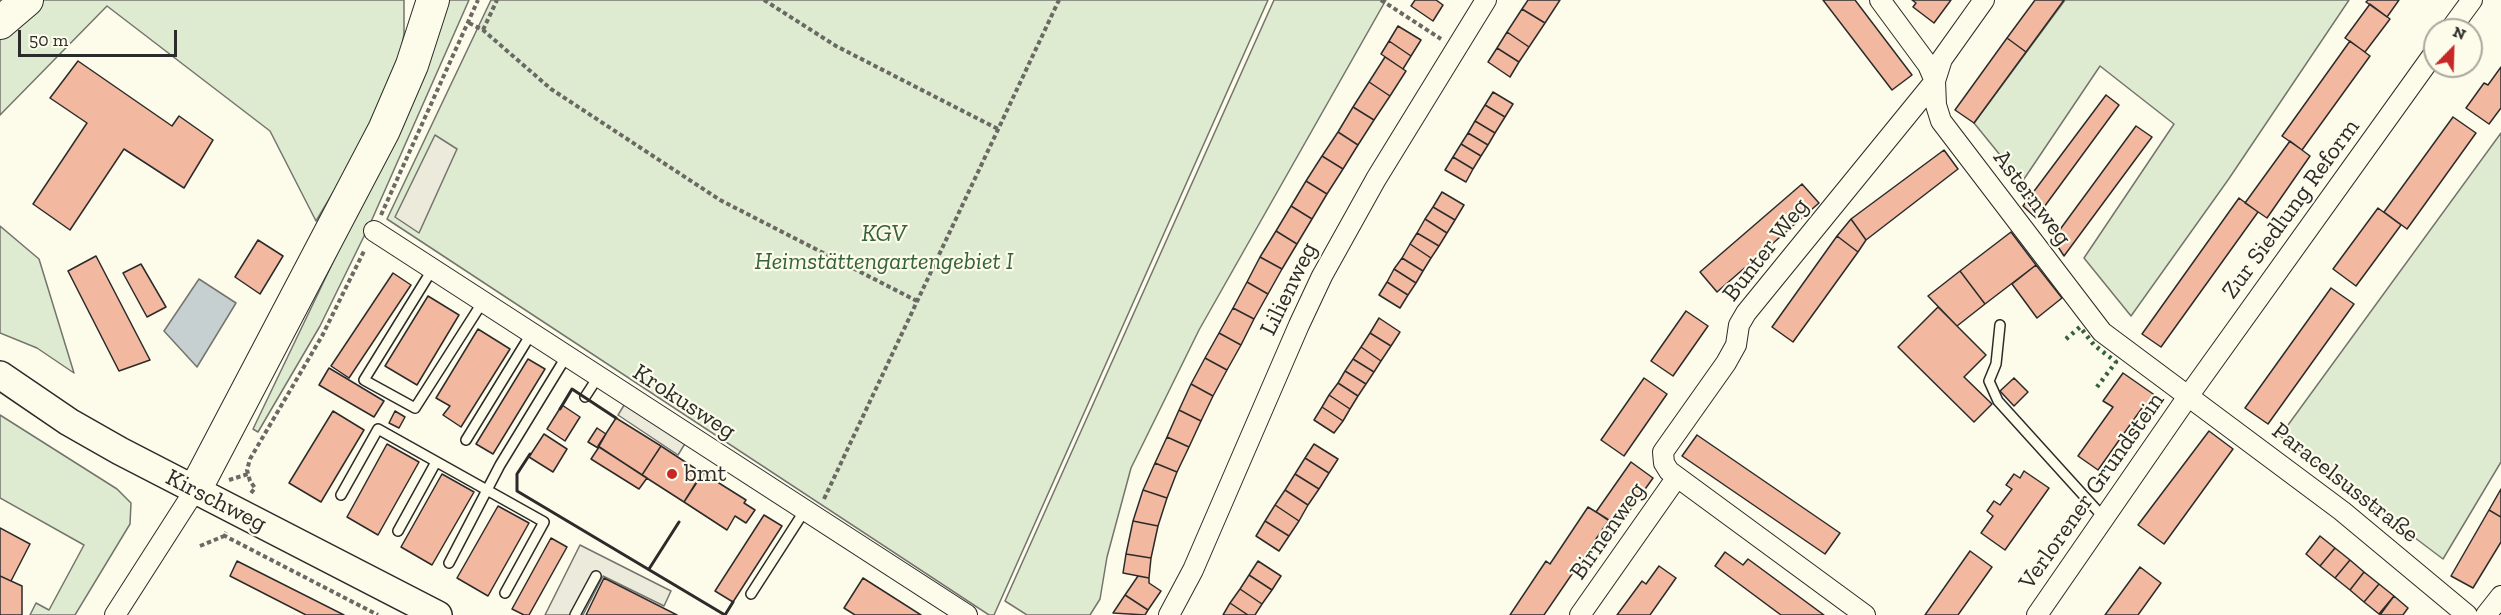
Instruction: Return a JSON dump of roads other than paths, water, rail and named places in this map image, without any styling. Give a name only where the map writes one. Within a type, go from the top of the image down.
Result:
[{"type":"highway","points":[[0,23],[27,0]]},
{"type":"highway","points":[[412,65],[417,24],[417,0]]},
{"type":"highway","points":[[195,490],[384,130],[412,65],[433,0]]},
{"type":"main road","name":"Kirschweg","points":[[0,375],[94,436],[438,615]]},
{"type":"street","name":"Lilienweg","points":[[1169,615],[1193,570],[1322,276],[1376,180],[1486,0]]},
{"type":"street","name":"Asternweg","points":[[1880,0],[1919,51],[1935,81],[1936,105],[1941,121],[2099,328],[2114,343],[2188,395]]},
{"type":"street","points":[[1935,81],[1942,59],[1984,0]]},
{"type":"street","points":[[2459,18],[2472,0]]},
{"type":"street","name":"Zur Siedlung Reform","points":[[2188,395],[2423,69]]},
{"type":"street","name":"Bunter Weg","points":[[1865,615],[1677,477],[1664,463],[1663,452],[1726,363],[1736,345],[1743,318],[1935,81]]},
{"type":"street","name":"Krokusweg","points":[[374,231],[598,377],[658,419],[805,510],[947,606],[967,615]]},
{"type":"street","name":"Verlorener Grundstein","points":[[2037,615],[2188,395]]},
{"type":"street","name":"Paracelsusstraße","points":[[2188,395],[2342,511],[2467,615]]},
{"type":"street","name":"Birnenweg","points":[[1580,615],[1677,477]]},
{"type":"street","points":[[115,615],[195,490]]},
{"type":"street","points":[[2486,615],[2501,596]]},
{"type":"lane","points":[[432,270],[364,380],[415,408],[482,303]]},
{"type":"lane","points":[[2000,325],[1996,364],[1989,381],[1998,401],[2104,518]]},
{"type":"lane","points":[[466,440],[531,334]]},
{"type":"lane","points":[[448,563],[500,465],[566,357]]},
{"type":"lane","points":[[585,398],[598,377]]},
{"type":"lane","points":[[341,495],[378,429],[544,522],[506,593]]},
{"type":"lane","points":[[398,531],[436,462]]},
{"type":"lane","points":[[751,594],[805,510]]},
{"type":"lane","points":[[575,615],[596,576]]},
{"type":"place","name":"bmt","points":[[672,474]]},
{"type":"park label","name":"KGV Heimstättengartengebiet I","points":[[884,248]]}]
